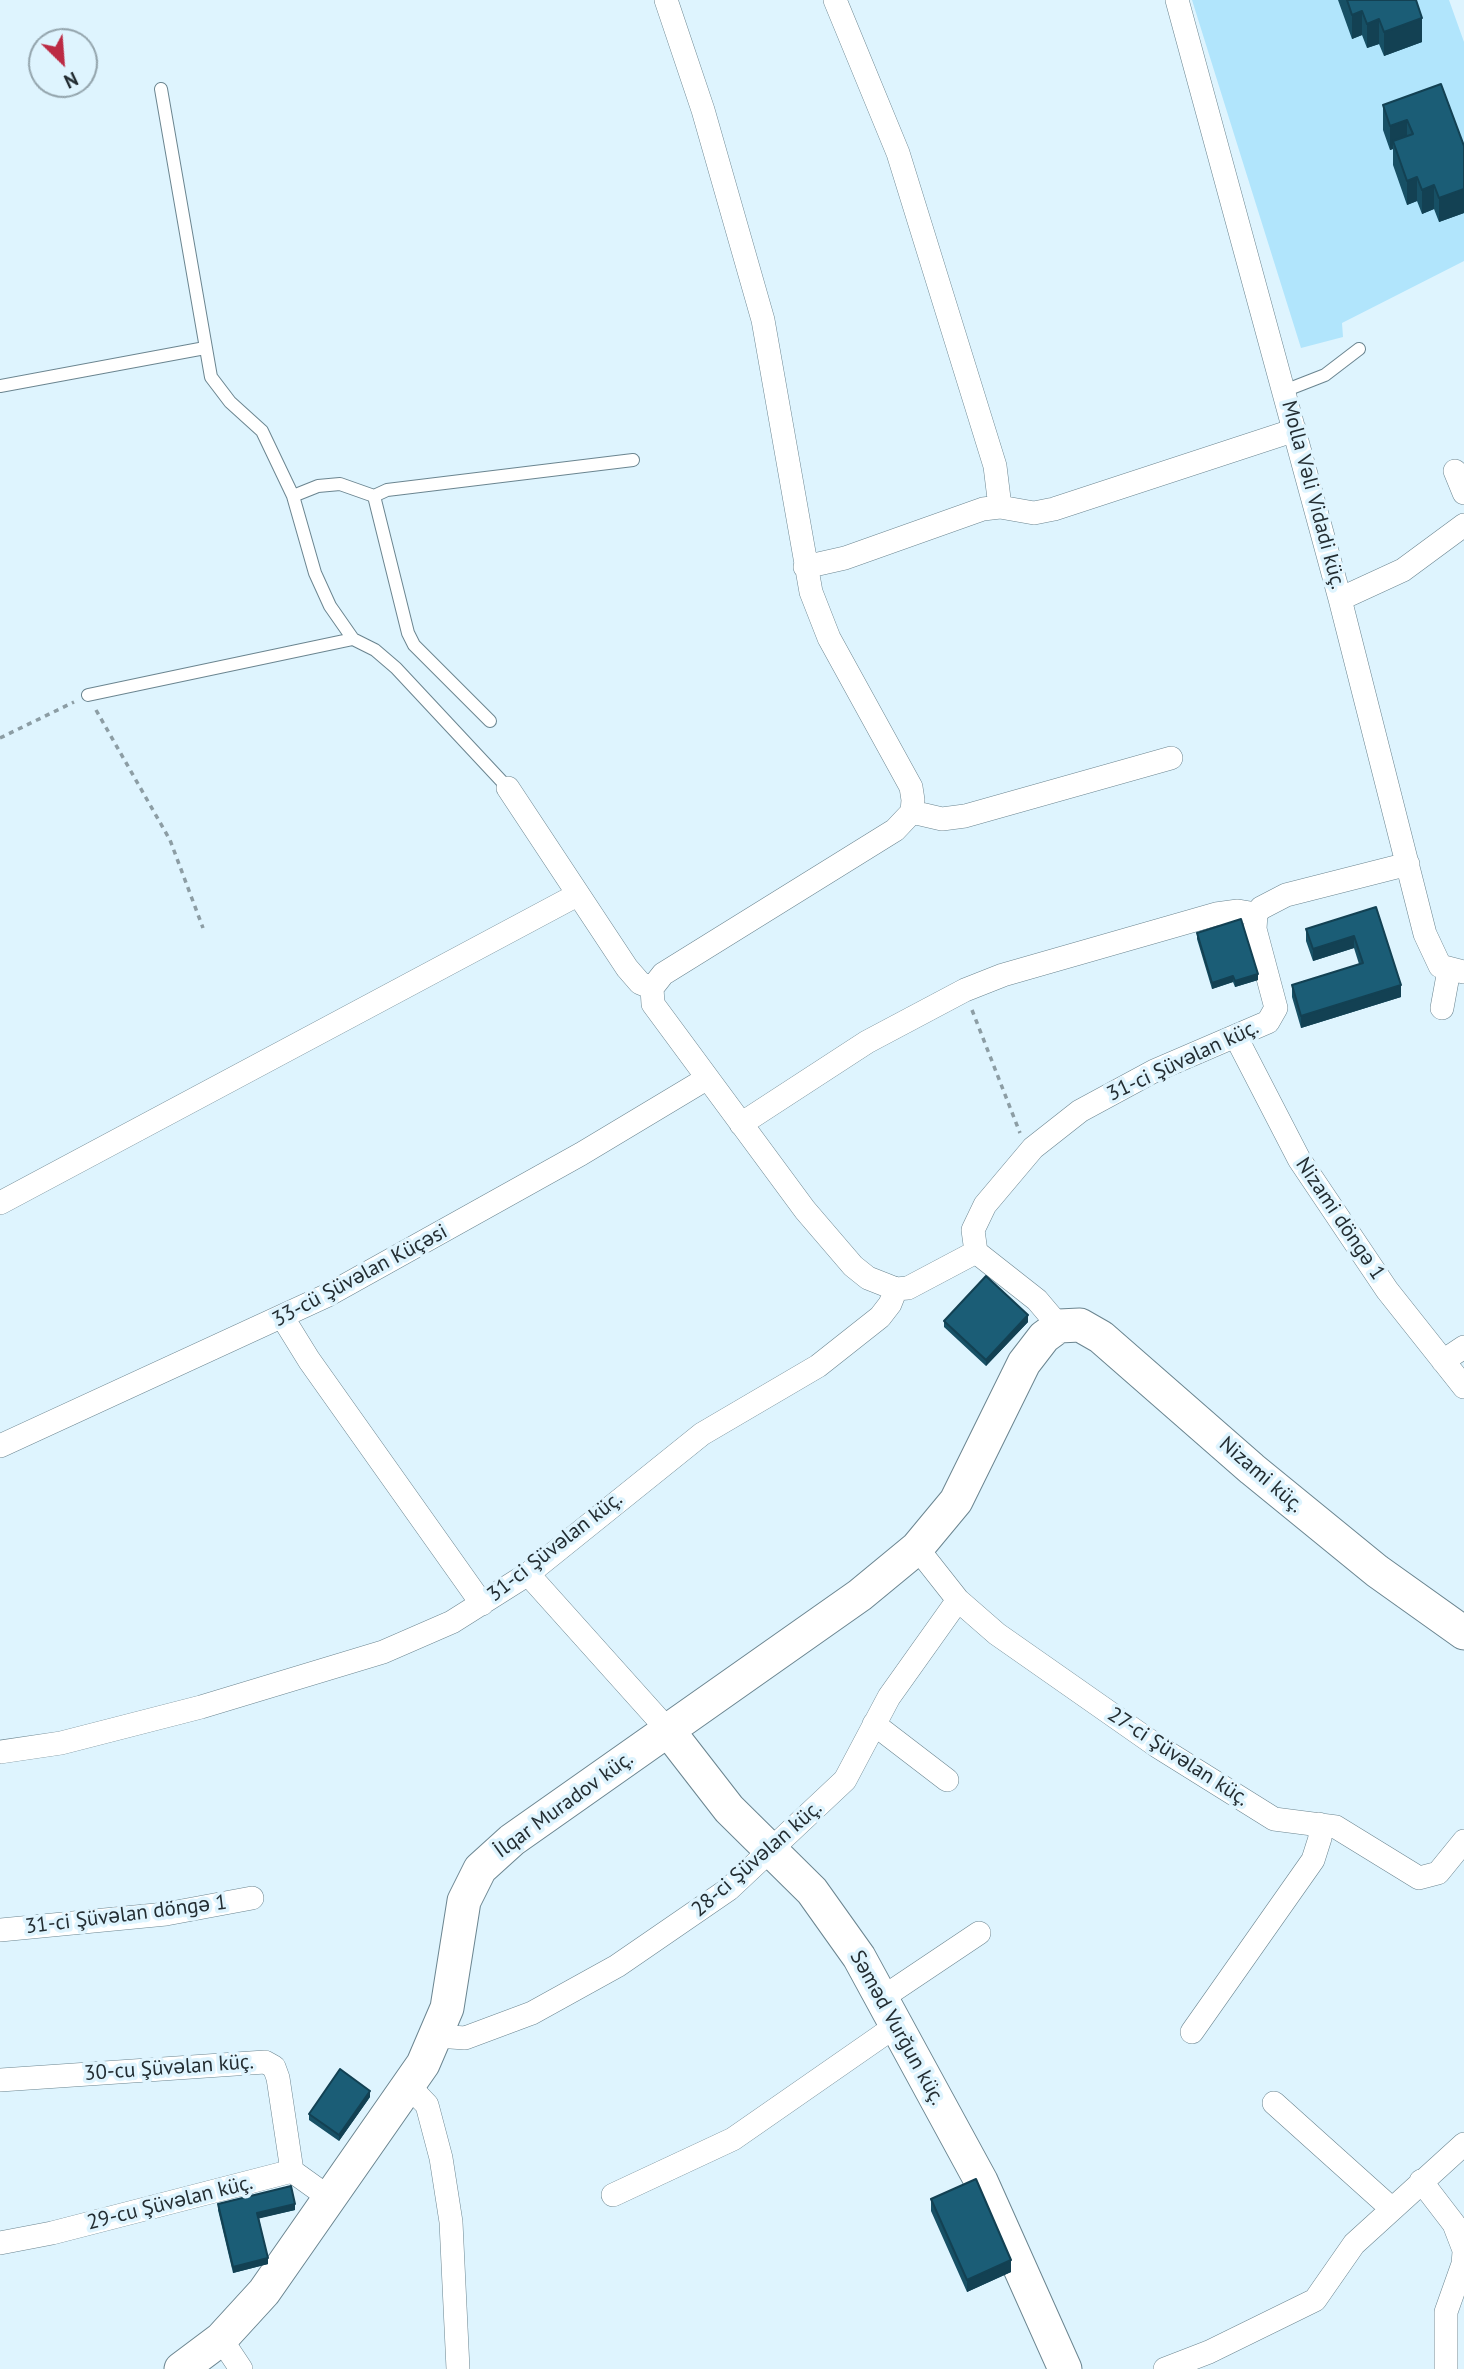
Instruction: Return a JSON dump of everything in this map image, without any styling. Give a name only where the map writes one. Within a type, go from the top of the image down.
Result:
[{"type":"street","points":[[666,0],[703,110],[763,320],[811,592],[829,638],[911,788],[912,813],[888,835],[671,968],[652,988],[653,1003],[706,1079],[805,1210],[853,1266],[869,1278],[896,1289],[916,1285],[976,1252],[1037,1300],[1059,1326]]},
{"type":"street","points":[[835,0],[898,153],[995,466],[1000,507]]},
{"type":"street","name":"Molla Vəli Vidadi küç.","points":[[1177,0],[1295,430],[1430,949],[1440,965],[1456,971]]},
{"type":"street","points":[[805,566],[845,558],[964,514],[1000,507],[1034,513],[1054,509],[1295,430]]},
{"type":"street","points":[[1455,471],[1464,493]]},
{"type":"street","points":[[1340,599],[1403,570],[1464,525]]},
{"type":"street","points":[[912,813],[943,820],[965,816],[1171,758]]},
{"type":"street","points":[[508,788],[627,968],[640,983],[652,988]]},
{"type":"street","points":[[741,1124],[918,1012],[1003,975],[1216,914],[1238,911],[1256,914],[1267,904],[1286,895],[1408,864]]},
{"type":"street","points":[[0,1203],[577,895]]},
{"type":"street","name":"31-ci Şüvəlan küç.","points":[[976,1252],[973,1230],[977,1219],[1033,1148],[1072,1117],[1153,1070],[1268,1022],[1276,1008],[1255,929],[1256,914]]},
{"type":"street","points":[[1442,1008],[1456,971]]},
{"type":"street","name":"Nizami döngə 1","points":[[1236,1037],[1299,1159],[1371,1268],[1464,1387]]},
{"type":"street","name":"33-cü Şüvəlan Küçəsi","points":[[0,1446],[284,1318],[536,1180],[706,1079]]},
{"type":"street","name":"31-ci Şüvəlan küç.","points":[[0,1752],[61,1743],[239,1696],[383,1652],[421,1637],[482,1604],[528,1574],[676,1452],[818,1366],[880,1317],[890,1304],[896,1289]]},
{"type":"street","points":[[284,1318],[309,1360],[482,1604]]},
{"type":"street","name":"Nizami küç.","points":[[1059,1326],[1080,1325],[1101,1336],[1252,1469],[1377,1571],[1464,1633]]},
{"type":"street","name":"İlqar Muradov küç.","points":[[181,2369],[221,2339],[264,2292],[409,2086],[437,2036],[447,2008],[464,1901],[480,1869],[512,1840],[860,1595],[917,1548],[956,1501],[1024,1363],[1044,1337],[1059,1326]]},
{"type":"street","points":[[1443,1361],[1464,1347]]},
{"type":"street","name":"27-ci Şüvəlan küç.","points":[[917,1548],[958,1600],[1016,1648],[1184,1764],[1275,1819],[1319,1824],[1347,1831],[1419,1878],[1438,1873],[1464,1841]]},
{"type":"street","points":[[528,1574],[667,1729]]},
{"type":"street","name":"28-ci Şüvəlan küç.","points":[[437,2036],[465,2038],[500,2028],[578,1989],[698,1912],[773,1850],[845,1780],[874,1724],[913,1660],[958,1600]]},
{"type":"street","points":[[874,1724],[947,1780]]},
{"type":"street","name":"Səməd Vurğun küç.","points":[[667,1729],[729,1809],[773,1850],[826,1908],[889,2011],[981,2181],[1065,2369]]},
{"type":"street","points":[[1192,2032],[1313,1860],[1318,1850],[1319,1824]]},
{"type":"street","name":"31-ci Şüvəlan döngə 1","points":[[0,1930],[166,1914],[252,1898]]},
{"type":"street","points":[[612,2195],[733,2138],[889,2011],[979,1933]]},
{"type":"street","name":"30-cu Şüvəlan küç.","points":[[0,2080],[265,2062],[274,2067],[278,2078],[292,2171]]},
{"type":"street","points":[[409,2086],[427,2105],[443,2171],[451,2222],[458,2369]]},
{"type":"street","points":[[1274,2103],[1392,2209]]},
{"type":"street","points":[[1165,2369],[1209,2352],[1315,2300],[1353,2244],[1464,2144]]},
{"type":"street","points":[[292,2171],[331,2199]]},
{"type":"street","name":"29-cu Şüvəlan küç.","points":[[0,2243],[52,2233],[292,2171]]},
{"type":"street","points":[[1421,2181],[1454,2224],[1464,2251],[1446,2312],[1446,2369]]},
{"type":"street","points":[[221,2339],[241,2369]]},
{"type":"lane","points":[[161,89],[211,377],[230,402],[262,431],[293,496],[315,573],[331,606],[353,639],[375,650],[396,668],[508,788]]},
{"type":"lane","points":[[0,386],[205,348]]},
{"type":"lane","points":[[1284,391],[1325,376],[1359,349]]},
{"type":"lane","points":[[293,496],[318,486],[341,484],[374,496],[387,490],[633,460]]},
{"type":"lane","points":[[374,496],[408,633],[414,645],[490,721]]},
{"type":"lane","points":[[88,695],[353,639]]},
{"type":"path","points":[[0,738],[88,695],[170,841],[203,928]]},
{"type":"path","points":[[965,990],[1014,1122],[1033,1148]]},
{"type":"shaded area","points":[[1192,0],[1449,0],[1464,42],[1464,261],[1342,323],[1343,337],[1301,348]]},
{"type":"building","points":[[1347,0],[1416,0],[1422,18],[1384,32],[1379,19],[1367,24],[1362,11],[1352,15]]},
{"type":"building","points":[[1441,84],[1464,146],[1464,189],[1439,198],[1434,185],[1422,190],[1417,177],[1407,181],[1393,141],[1413,134],[1407,120],[1390,126],[1383,105]]},
{"type":"building","points":[[1376,907],[1401,985],[1301,1016],[1292,985],[1363,963],[1354,936],[1313,949],[1306,929]]},
{"type":"building","points":[[1241,919],[1258,974],[1235,981],[1233,976],[1212,983],[1197,933]]},
{"type":"building","points":[[986,1276],[1028,1315],[986,1360],[944,1321]]},
{"type":"building","points":[[340,2069],[370,2091],[339,2135],[309,2114]]},
{"type":"building","points":[[976,2179],[1011,2260],[967,2280],[931,2199]]},
{"type":"building","points":[[291,2186],[295,2204],[257,2213],[268,2258],[233,2267],[218,2204]]}]
